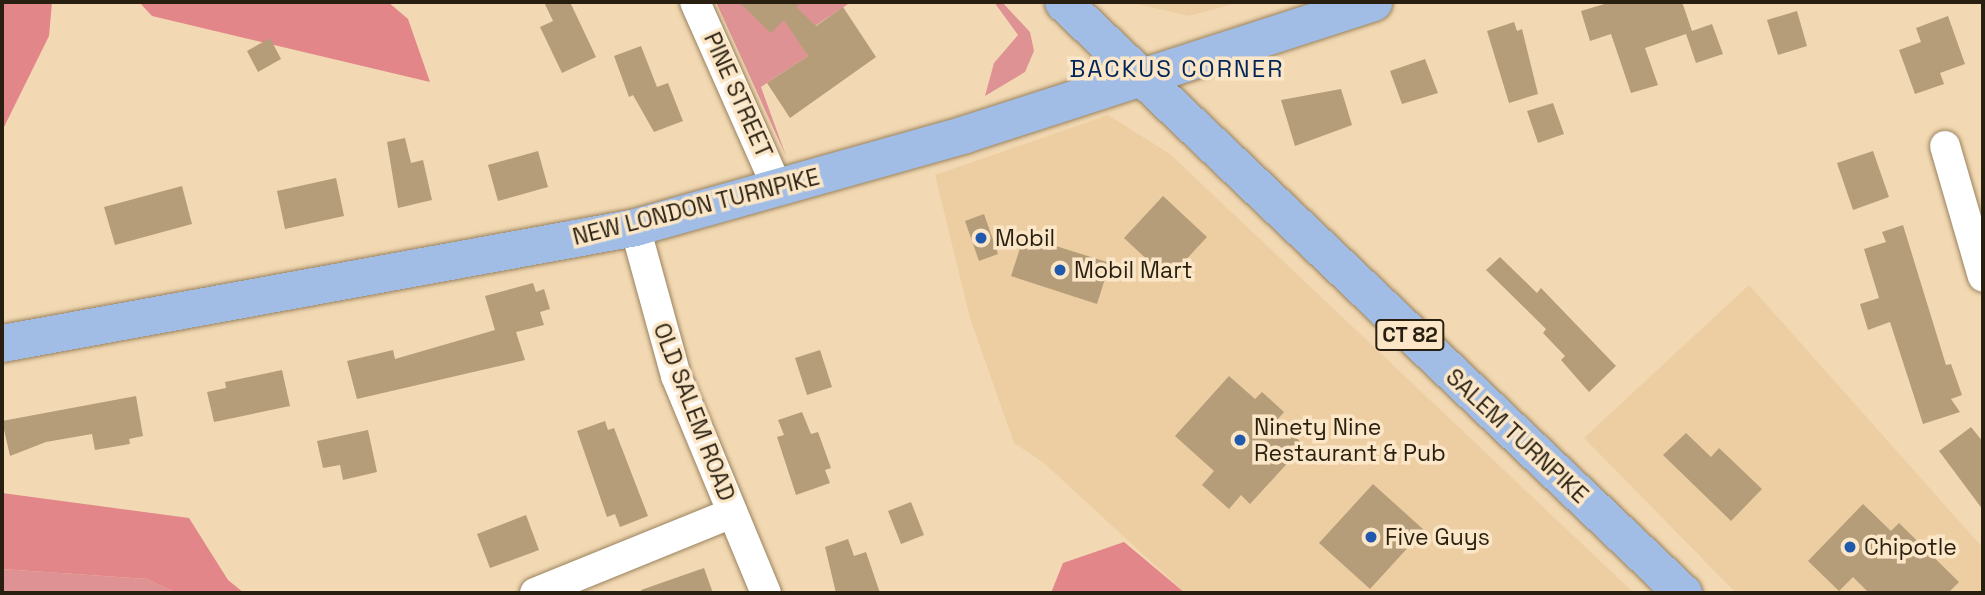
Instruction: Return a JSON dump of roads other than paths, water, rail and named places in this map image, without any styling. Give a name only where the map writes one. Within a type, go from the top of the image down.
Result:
[{"type":"main road","name":"CT 82","points":[[1063,2],[1139,76]]},
{"type":"main road","name":"NEW LONDON TURNPIKE","points":[[2,343],[635,228],[778,189],[1373,2]]},
{"type":"main road","name":"SALEM TURNPIKE","points":[[1139,76],[1682,593]]},
{"type":"street","name":"PINE STREET","points":[[695,2],[778,189]]},
{"type":"street","points":[[1945,146],[1982,272]]},
{"type":"street","name":"OLD SALEM ROAD","points":[[635,228],[676,376],[766,593]]},
{"type":"street","points":[[535,593],[732,513]]},
{"type":"place","name":"Mobil","points":[[981,238]]},
{"type":"place","name":"Mobil Mart","points":[[1060,270]]},
{"type":"place","name":"Ninety Nine Restaurant & Pub","points":[[1240,440]]},
{"type":"place","name":"Five Guys","points":[[1371,537]]},
{"type":"place","name":"Chipotle","points":[[1850,547]]},
{"type":"district","name":"BACKUS CORNER","points":[[1177,69]]}]
